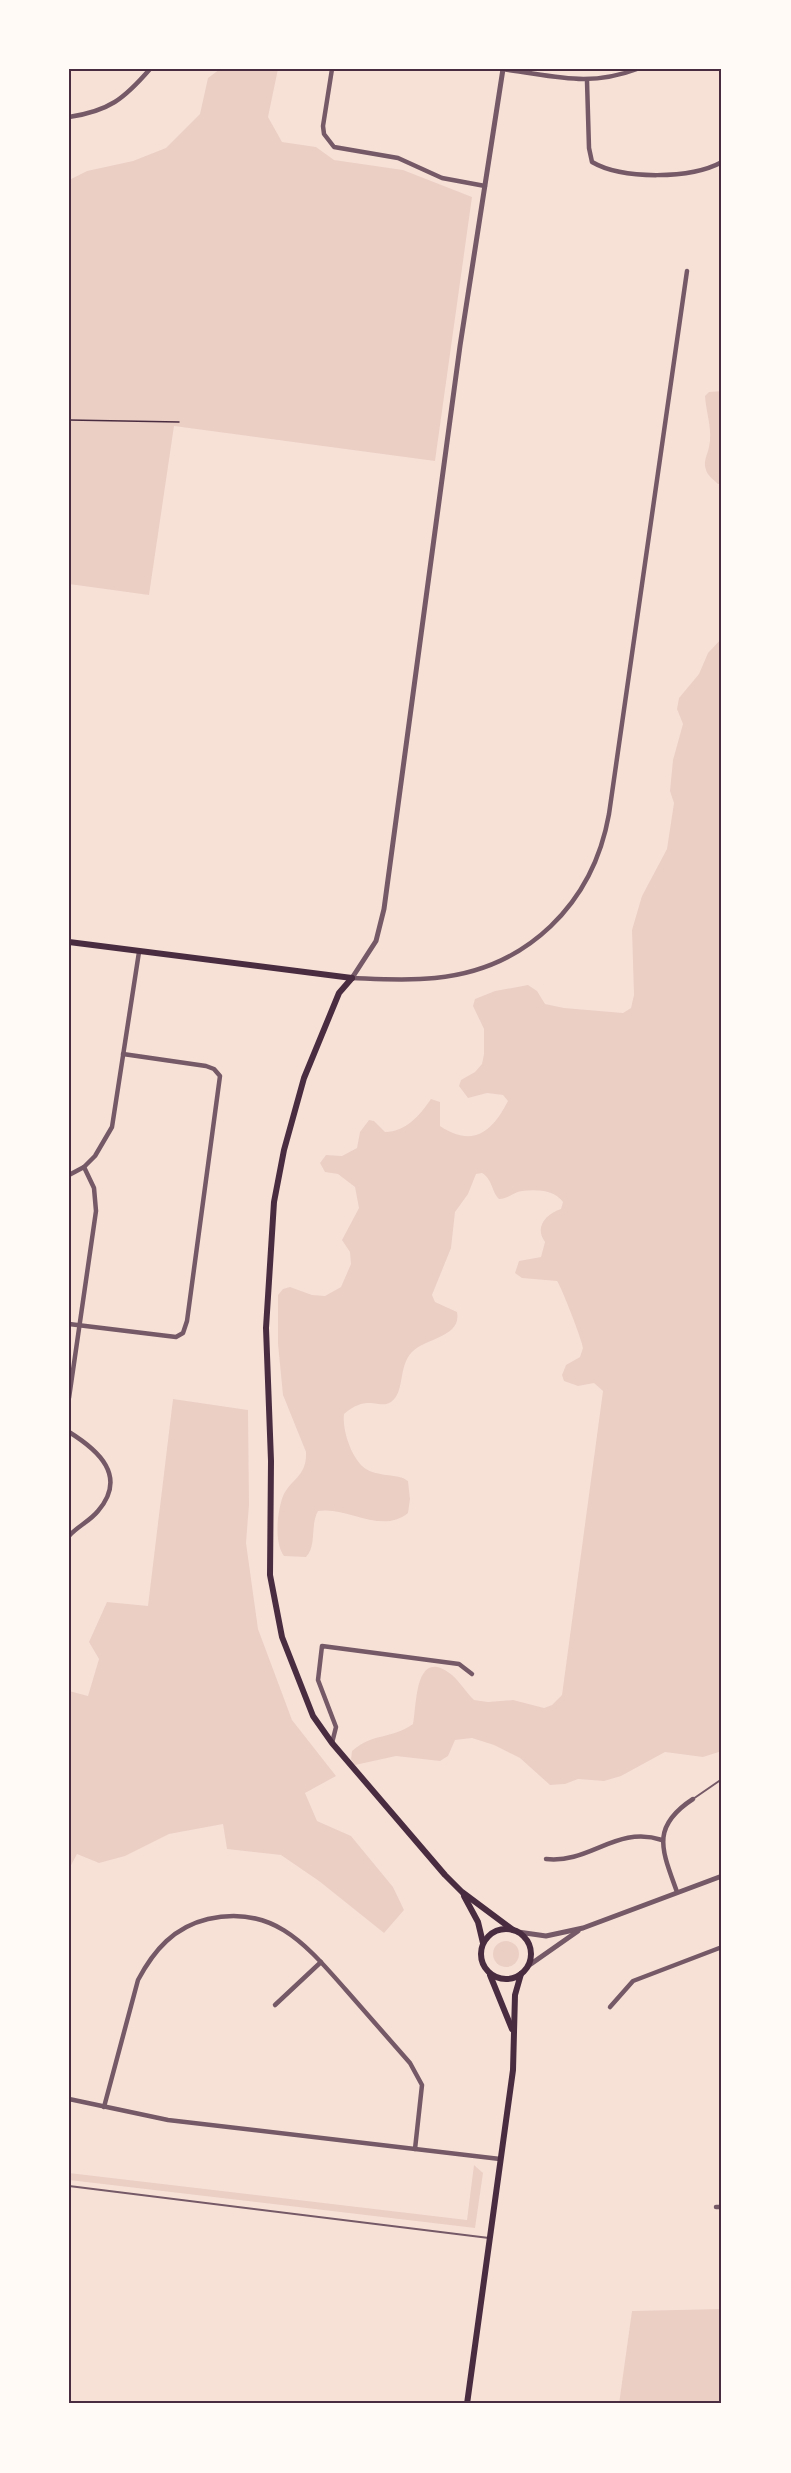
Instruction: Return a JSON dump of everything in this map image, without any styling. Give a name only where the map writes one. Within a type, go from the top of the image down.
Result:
[{"type":"main road","points":[[69,942],[352,978]]},
{"type":"main road","points":[[352,978],[339,993],[322,1030],[291,1122],[275,1194],[267,1303],[271,1461],[268,1554],[272,1596],[279,1628],[300,1688],[314,1716],[332,1743],[420,1847],[462,1892],[516,1931],[529,1945],[531,1954],[528,1966],[521,1974],[515,1995],[513,2070],[466,2404]]},
{"type":"main road","points":[[462,1892],[478,1922],[483,1943],[480,1957],[514,2032]]},
{"type":"main road","points":[[483,1943],[496,1931],[516,1931]]},
{"type":"main road","points":[[489,1973],[505,1979],[521,1974]]},
{"type":"street","points":[[69,117],[92,114],[112,106],[129,93],[150,69]]},
{"type":"street","points":[[332,69],[323,126],[324,134],[334,147],[398,158],[442,178],[485,186]]},
{"type":"street","points":[[352,978],[371,950],[383,917],[461,336],[502,69],[587,81],[637,69]]},
{"type":"street","points":[[587,81],[589,148],[592,162],[598,166],[636,173],[675,175],[712,167],[722,162]]},
{"type":"street","points":[[352,978],[436,978],[475,970],[497,962],[537,939],[579,896],[592,872],[604,843],[609,814],[687,271]]},
{"type":"street","points":[[69,1175],[84,1167],[105,1142],[112,1126],[139,952]]},
{"type":"street","points":[[69,1324],[176,1337],[183,1333],[187,1321],[220,1076],[214,1069],[206,1066],[123,1054]]},
{"type":"street","points":[[69,1398],[96,1211],[94,1188],[84,1167]]},
{"type":"street","points":[[69,1432],[93,1446],[104,1460],[109,1474],[110,1487],[97,1513],[69,1536]]},
{"type":"street","points":[[332,1743],[336,1727],[318,1680],[322,1646],[459,1664],[472,1674]]},
{"type":"street","points":[[677,1892],[663,1851],[662,1840],[664,1829],[671,1816],[693,1799]]},
{"type":"street","points":[[546,1860],[572,1858],[628,1836],[662,1840]]},
{"type":"street","points":[[516,1931],[546,1936],[583,1928],[722,1876]]},
{"type":"street","points":[[104,2107],[138,1980],[159,1947],[189,1925],[212,1918],[247,1917],[278,1925],[299,1939],[418,2074],[422,2097],[415,2149]]},
{"type":"street","points":[[528,1966],[583,1928]]},
{"type":"street","points":[[610,2007],[633,1981],[722,1947]]},
{"type":"street","points":[[276,2005],[321,1962]]},
{"type":"street","points":[[69,2099],[168,2120],[500,2159]]},
{"type":"street","points":[[716,2207],[722,2207]]},
{"type":"lane","points":[[693,1799],[722,1779]]},
{"type":"lane","points":[[69,2186],[490,2238]]},
{"type":"path","points":[[69,420],[179,422]]},
{"type":"shaded area","points":[[220,69],[278,69],[268,117],[282,142],[316,147],[334,160],[403,170],[472,197],[435,461],[174,426],[149,595],[69,584],[69,180],[87,171],[133,161],[166,148],[200,114],[208,78]]},
{"type":"shaded area","points":[[722,391],[722,484],[718,484],[708,474],[705,467],[710,434],[705,396],[709,392]]},
{"type":"shaded area","points":[[722,638],[722,1751],[703,1757],[665,1752],[621,1776],[604,1781],[578,1779],[565,1784],[550,1785],[520,1758],[494,1745],[472,1738],[455,1740],[448,1756],[440,1761],[396,1756],[355,1765],[351,1759],[352,1751],[360,1745],[413,1724],[420,1682],[430,1667],[440,1668],[452,1675],[474,1700],[488,1702],[513,1700],[544,1708],[552,1705],[562,1695],[603,1391],[594,1383],[578,1386],[564,1381],[562,1375],[566,1365],[580,1357],[583,1348],[572,1314],[557,1281],[522,1278],[515,1273],[519,1261],[541,1257],[545,1242],[541,1226],[546,1218],[561,1209],[563,1202],[555,1195],[539,1190],[522,1191],[499,1199],[486,1176],[482,1173],[476,1174],[468,1194],[455,1212],[451,1248],[432,1295],[435,1302],[457,1312],[454,1327],[412,1352],[405,1364],[398,1392],[391,1402],[360,1404],[344,1414],[349,1444],[361,1465],[375,1473],[408,1481],[410,1499],[408,1513],[398,1519],[376,1521],[341,1512],[318,1511],[311,1547],[306,1557],[284,1556],[278,1536],[279,1510],[286,1490],[304,1467],[306,1452],[283,1395],[278,1344],[278,1295],[283,1289],[290,1287],[312,1295],[325,1296],[341,1287],[351,1264],[350,1252],[342,1240],[359,1208],[355,1187],[338,1174],[325,1172],[320,1163],[326,1155],[342,1156],[357,1148],[360,1132],[369,1120],[374,1121],[385,1132],[400,1129],[417,1116],[431,1099],[440,1102],[440,1126],[452,1133],[472,1136],[488,1128],[495,1121],[508,1101],[503,1095],[487,1093],[468,1098],[459,1086],[461,1080],[475,1072],[482,1064],[484,1054],[484,1029],[473,1006],[475,999],[495,991],[528,985],[537,991],[545,1004],[623,1013],[631,1008],[634,995],[632,930],[642,896],[667,849],[674,803],[670,791],[673,760],[683,724],[677,709],[679,698],[699,674],[708,653]]},
{"type":"shaded area","points":[[173,1399],[248,1410],[249,1505],[246,1543],[258,1629],[292,1720],[336,1776],[305,1793],[317,1821],[351,1836],[393,1887],[404,1910],[384,1933],[319,1881],[281,1855],[227,1849],[223,1824],[169,1834],[125,1856],[99,1863],[77,1854],[69,1869],[69,1691],[88,1696],[99,1659],[89,1642],[107,1602],[148,1606]]},
{"type":"shaded area","points":[[506,1941],[515,1945],[519,1954],[515,1963],[506,1967],[497,1963],[493,1954],[497,1945]]},
{"type":"shaded area","points":[[474,2165],[483,2173],[475,2228],[69,2180],[69,2173],[467,2220]]},
{"type":"shaded area","points":[[722,2309],[722,2404],[619,2404],[632,2311]]}]
